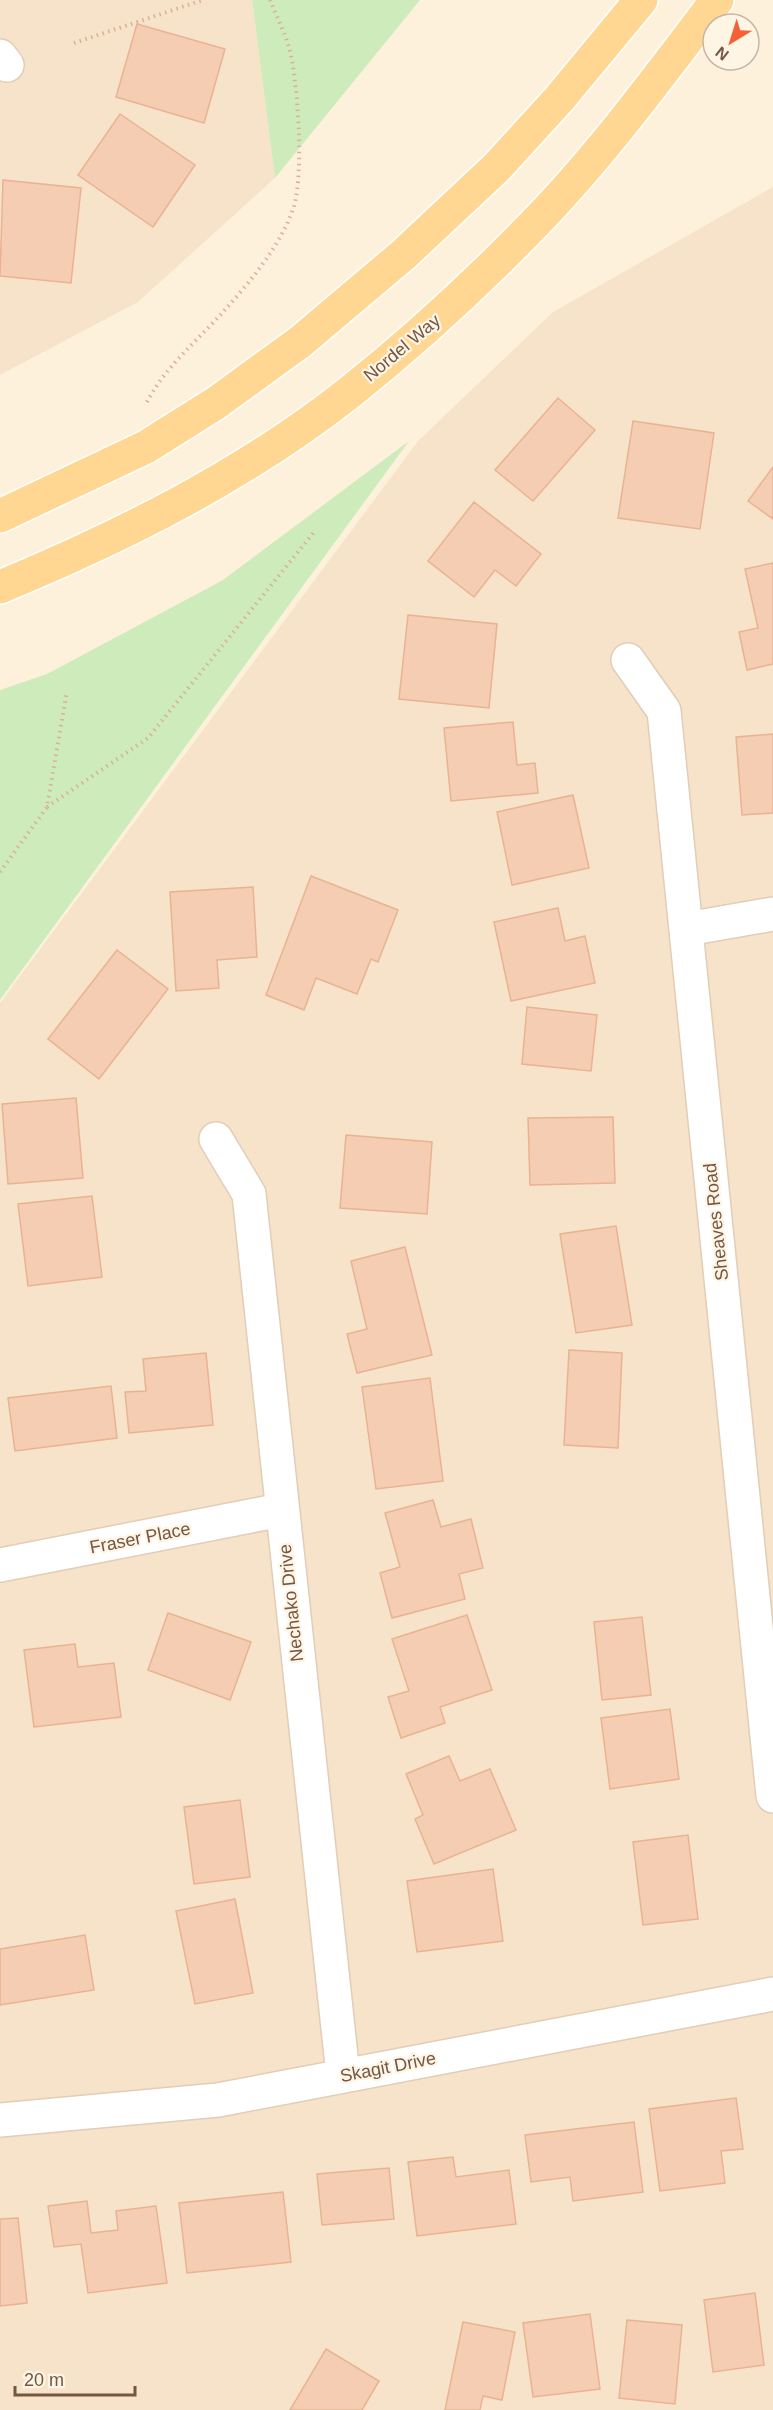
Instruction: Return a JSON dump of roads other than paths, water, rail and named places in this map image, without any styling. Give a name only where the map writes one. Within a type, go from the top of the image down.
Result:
[{"type":"main road","points":[[0,516],[146,447],[216,403],[300,342],[403,255],[497,167],[566,91],[641,0]]},
{"type":"main road","name":"Nordel Way","points":[[0,587],[54,565],[171,508],[252,460],[349,393],[444,312],[536,223],[606,144],[717,0]]},
{"type":"street","name":"Sheaves Road","points":[[628,660],[664,711],[773,1796]]},
{"type":"street","points":[[687,929],[773,914]]},
{"type":"street","name":"Nechako Drive","points":[[216,1138],[249,1194],[343,2075]]},
{"type":"street","name":"Fraser Place","points":[[0,1565],[281,1510]]},
{"type":"street","name":"Skagit Drive","points":[[0,2120],[218,2100],[773,1994]]}]
